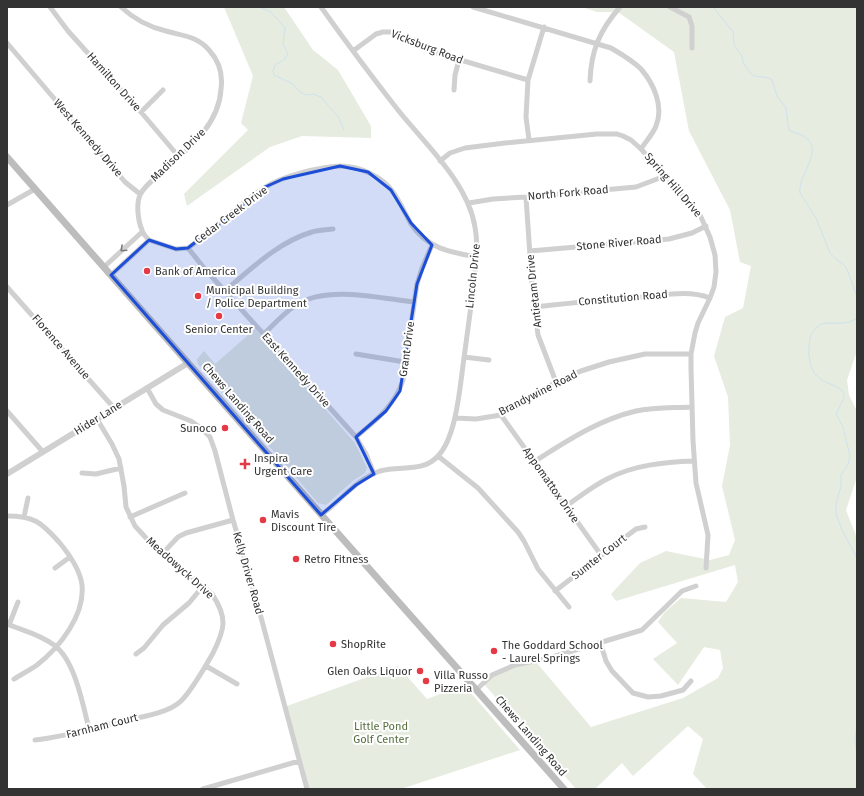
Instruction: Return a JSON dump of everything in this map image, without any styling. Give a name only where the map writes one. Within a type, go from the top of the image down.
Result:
[{"type":"main road","name":"Chews Landing Road","points":[[7,157],[564,789]]},
{"type":"street","name":"Hamilton Drive","points":[[50,7],[68,31],[141,112],[179,157]]},
{"type":"street","name":"Madison Drive","points":[[121,7],[134,18],[152,27],[166,32],[182,34],[198,40],[216,59],[222,82],[221,93],[213,119],[206,129],[179,157],[149,183],[140,194]]},
{"type":"street","name":"Lincoln Drive","points":[[321,515],[356,485],[374,474],[381,471],[424,466],[438,456],[447,441],[455,418],[478,243],[472,212],[455,179],[398,110],[322,7]]},
{"type":"street","points":[[474,7],[611,48],[625,56],[641,69],[656,94],[659,104],[657,125],[641,149]]},
{"type":"street","points":[[590,81],[590,68],[600,34],[620,7]]},
{"type":"street","points":[[670,7],[689,17],[692,26],[692,48]]},
{"type":"street","points":[[529,140],[526,117],[528,80],[544,27]]},
{"type":"street","name":"Vicksburg Road","points":[[353,51],[376,34],[391,32],[430,50],[528,80]]},
{"type":"street","name":"West Kennedy Drive","points":[[7,43],[126,182],[140,194]]},
{"type":"street","points":[[454,90],[455,75],[459,60]]},
{"type":"street","points":[[141,112],[163,90]]},
{"type":"street","name":"Spring Hill Drive","points":[[440,161],[450,153],[460,149],[529,140],[597,134],[617,134],[631,140],[641,149],[700,215],[706,226],[715,255],[716,272],[710,298],[698,323],[691,354],[691,407],[694,461],[698,498],[708,535],[706,568]]},
{"type":"street","name":"Cedar Creek Drive","points":[[188,248],[200,240],[240,205],[265,187],[283,179],[308,171],[340,166],[368,172],[379,179],[391,190],[420,235],[432,245],[476,258]]},
{"type":"street","name":"North Fork Road","points":[[469,204],[493,199],[636,187],[665,176]]},
{"type":"street","points":[[7,205],[35,189]]},
{"type":"street","points":[[140,194],[137,207],[142,232],[149,240],[176,249],[188,248]]},
{"type":"street","name":"Antietam Drive","points":[[526,197],[538,335],[556,382]]},
{"type":"street","name":"Stone River Road","points":[[530,251],[669,239],[692,233],[706,226]]},
{"type":"street","points":[[225,291],[265,257],[287,243],[312,232],[333,229]]},
{"type":"street","points":[[104,267],[142,232]]},
{"type":"street","points":[[111,275],[149,240]]},
{"type":"street","name":"Grant Drive","points":[[356,437],[386,411],[400,391],[403,380],[414,302],[422,268],[432,245]]},
{"type":"street","name":"East Kennedy Drive","points":[[188,248],[356,437],[366,454],[374,474]]},
{"type":"street","name":"Florence Avenue","points":[[7,287],[114,408]]},
{"type":"street","points":[[264,334],[296,305],[314,297],[336,294],[414,302]]},
{"type":"street","name":"Constitution Road","points":[[535,306],[676,294],[695,294],[710,298]]},
{"type":"street","points":[[356,354],[405,362]]},
{"type":"street","name":"Brandywine Road","points":[[455,418],[476,419],[502,415],[556,382],[581,371],[609,362],[645,354],[691,354]]},
{"type":"street","points":[[464,357],[489,360]]},
{"type":"street","name":"Hider Lane","points":[[7,474],[188,363]]},
{"type":"street","name":"Kelly Driver Road","points":[[147,388],[156,404],[163,410],[190,421],[201,428],[210,438],[215,451],[232,520],[251,580],[306,789]]},
{"type":"street","points":[[535,461],[572,437],[609,420],[637,411],[691,407]]},
{"type":"street","points":[[7,410],[43,452]]},
{"type":"street","name":"Appomattox Drive","points":[[502,415],[601,555]]},
{"type":"street","name":"Meadowyck Drive","points":[[97,419],[119,459],[126,507],[135,526],[147,539],[212,594],[219,604],[224,625],[220,640],[206,666],[181,701],[168,708]]},
{"type":"street","points":[[438,456],[478,488],[518,532],[538,569],[569,607]]},
{"type":"street","points":[[566,506],[606,479],[624,472],[667,463],[694,461]]},
{"type":"street","points":[[82,473],[96,474],[121,468]]},
{"type":"street","points":[[130,517],[185,493]]},
{"type":"street","points":[[24,517],[28,498]]},
{"type":"street","points":[[7,516],[32,519],[46,528],[67,550],[78,570],[82,585],[81,603],[75,620],[67,634],[38,664],[14,679]]},
{"type":"street","points":[[163,553],[178,537],[186,533],[232,520]]},
{"type":"street","name":"Sumter Court","points":[[555,591],[636,529],[645,527]]},
{"type":"street","points":[[55,568],[70,557]]},
{"type":"street","points":[[136,654],[144,648],[162,625],[189,603],[203,586]]},
{"type":"street","points":[[476,690],[492,675],[515,665],[549,658],[642,630],[682,591],[696,586]]},
{"type":"street","points":[[18,602],[8,625],[28,631],[56,646],[67,661],[75,677],[89,729]]},
{"type":"street","points":[[600,642],[606,661],[612,671],[633,693],[648,697],[661,696],[683,690],[691,681]]},
{"type":"street","points":[[206,666],[237,684]]},
{"type":"street","name":"Farnham Court","points":[[35,740],[56,738],[168,708]]},
{"type":"street","points":[[203,789],[299,761]]},
{"type":"highlighted area","points":[[340,166],[368,172],[391,190],[411,223],[432,245],[417,284],[400,391],[386,411],[356,437],[374,474],[356,485],[321,515],[111,275],[149,240],[176,249],[188,248],[265,187],[283,179]]},
{"type":"green space","points":[[224,7],[284,7],[313,50],[338,70],[371,126],[371,138],[302,136],[270,147],[187,206],[184,194],[248,130],[241,123],[253,76]]},
{"type":"green space","points":[[582,7],[857,7],[857,351],[847,380],[849,395],[857,411],[857,477],[846,510],[857,538],[857,789],[707,789],[693,774],[703,739],[688,726],[633,776],[622,763],[595,789],[576,789],[484,684],[500,670],[536,662],[591,727],[683,698],[718,678],[723,668],[720,650],[704,647],[678,685],[653,659],[677,643],[658,622],[664,613],[681,598],[726,602],[738,582],[735,565],[616,601],[611,594],[640,563],[666,551],[710,560],[729,555],[735,540],[722,486],[730,445],[728,397],[714,356],[725,317],[743,308],[751,266],[740,262],[730,210],[689,131],[674,52],[618,12],[597,12]]},
{"type":"green space","points":[[255,329],[355,443],[367,468],[365,473],[354,480],[326,505],[318,503],[198,364],[197,359],[204,351],[215,364]]},
{"type":"green space","name":"Little Pond Golf Center","points":[[398,666],[427,699],[464,685],[520,750],[401,789],[307,789],[284,707]]},
{"type":"waterway","points":[[259,7],[271,12],[285,28],[283,44],[288,54],[284,60],[275,65],[273,71],[274,75],[293,84],[300,92],[306,95],[313,94],[321,97],[339,118],[344,130]]},
{"type":"waterway","points":[[713,7],[733,32],[734,45],[742,56],[743,62],[749,72],[754,76],[769,78],[772,80],[777,96],[786,108],[790,131],[800,134],[810,142],[812,149],[811,156],[802,179],[800,193],[816,218],[830,253],[847,269],[857,297]]},
{"type":"waterway","points":[[857,318],[844,323],[821,324],[811,335],[809,346],[809,358],[812,369],[818,377],[839,388],[844,393],[844,398],[836,414],[843,427],[850,456],[848,464],[841,475],[841,486],[836,504],[836,514],[842,530],[857,558]]},
{"type":"waterway","points":[[857,722],[855,740],[857,756]]},
{"type":"place","name":"Bank of America","points":[[147,271]]},
{"type":"place","name":"Municipal Building / Police Department","points":[[198,296]]},
{"type":"place","name":"Senior Center","points":[[219,316]]},
{"type":"place","name":"Sunoco","points":[[225,428]]},
{"type":"place","name":"Inspira Urgent Care","points":[[245,464]]},
{"type":"place","name":"Mavis Discount Tire","points":[[263,520]]},
{"type":"place","name":"Retro Fitness","points":[[296,559]]},
{"type":"place","name":"ShopRite","points":[[333,644]]},
{"type":"place","name":"The Goddard School - Laurel Springs","points":[[494,651]]},
{"type":"place","name":"Glen Oaks Liquor","points":[[420,671]]},
{"type":"place","name":"Villa Russo Pizzeria","points":[[426,681]]}]
